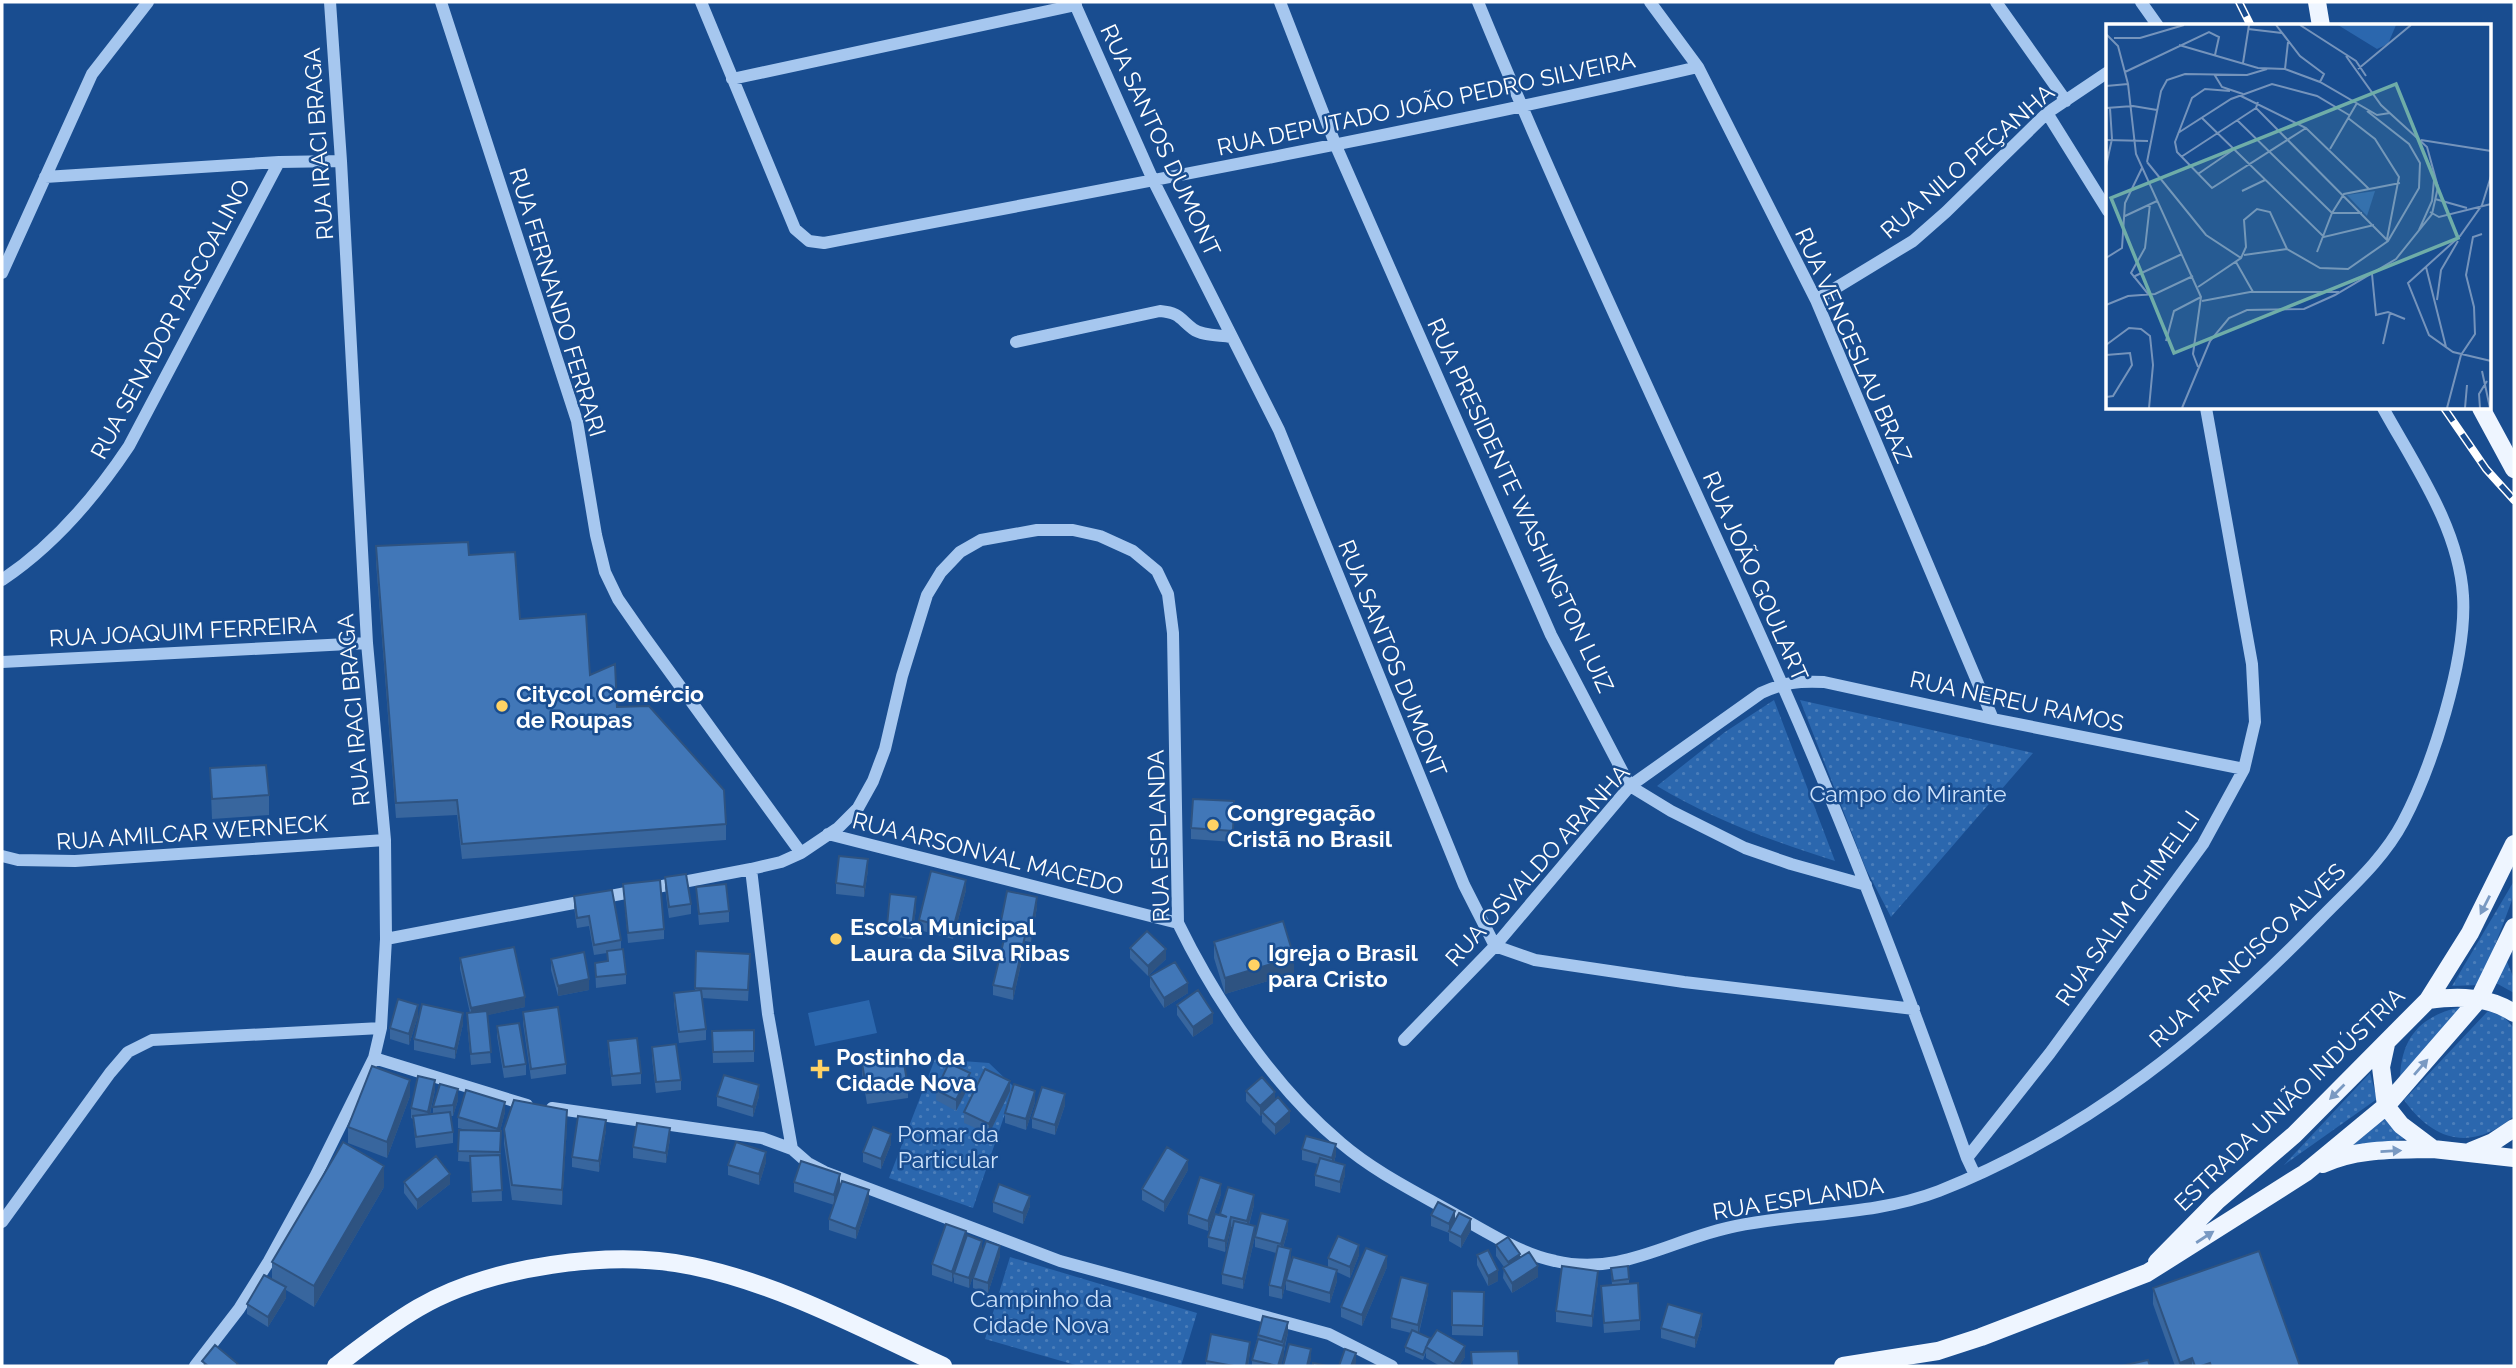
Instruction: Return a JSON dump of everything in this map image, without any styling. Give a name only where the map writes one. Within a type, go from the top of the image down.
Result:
[{"type":"main road","points":[[2317,2],[2320,24]]},
{"type":"main road","points":[[2483,410],[2514,469]]},
{"type":"main road","name":"ESTRADA UNIÃO INDÚSTRIA","points":[[2147,1273],[2173,1243],[2294,1135],[2428,1000],[2470,933],[2514,844]]},
{"type":"main road","name":"ESTRADA UNIÃO INDÚSTRIA","points":[[1843,1366],[1938,1351],[2147,1273],[2305,1173],[2386,1106],[2479,999],[2514,927]]},
{"type":"main road","points":[[2428,1000],[2454,997],[2479,999],[2514,1013]]},
{"type":"main road","points":[[2386,1044],[2381,1067],[2386,1106],[2401,1125],[2433,1149]]},
{"type":"main road","points":[[2471,1152],[2514,1128]]},
{"type":"main road","points":[[2305,1173],[2340,1156],[2384,1151],[2433,1149],[2514,1157]]},
{"type":"main road","points":[[336,1366],[420,1307],[475,1284],[526,1269],[581,1261],[635,1260],[691,1266],[786,1295],[943,1366]]},
{"type":"street","points":[[2,273],[92,74],[148,2]]},
{"type":"street","name":"RUA IRACI BRAGA","points":[[195,1366],[239,1309],[269,1261],[315,1177],[373,1058],[381,1028],[386,939],[385,840],[367,643],[330,2]]},
{"type":"street","name":"RUA FERNANDO FERRARI","points":[[441,2],[577,421],[596,535],[605,572],[618,599],[643,635],[801,853]]},
{"type":"street","points":[[701,2],[732,79],[1075,3]]},
{"type":"street","name":"RUA PRESIDENTE WASHINGTON LUIZ","points":[[1280,2],[1336,146],[1551,635],[1630,786]]},
{"type":"street","name":"RUA JOÃO GOULART","points":[[1478,2],[1522,108],[1782,683],[1866,885],[1975,1175]]},
{"type":"street","name":"RUA VENCESLAU BRAZ","points":[[1650,2],[1698,67],[1816,300],[1993,719]]},
{"type":"street","points":[[1996,2],[2066,101]]},
{"type":"street","points":[[2141,2],[2157,24]]},
{"type":"street","name":"RUA SANTOS DUMONT","points":[[1075,3],[1153,180],[1279,430],[1464,885],[1495,946]]},
{"type":"street","name":"RUA DEPUTADO JOÃO PEDRO SILVEIRA","points":[[732,79],[794,229],[809,241],[824,243],[1336,146],[1522,108],[1698,67]]},
{"type":"street","name":"RUA NILO PEÇANHA","points":[[1816,300],[1913,241],[1947,212],[2047,113],[2106,73]]},
{"type":"street","points":[[2047,113],[2106,208]]},
{"type":"street","points":[[45,177],[341,160]]},
{"type":"street","name":"RUA SENADOR PASCOALINO","points":[[2,580],[17,570],[69,522],[106,482],[129,446],[279,162]]},
{"type":"street","points":[[1016,342],[1160,312],[1180,316],[1201,333],[1231,337]]},
{"type":"street","name":"RUA SALIM CHIMELLI","points":[[1967,1158],[2050,1053],[2203,844],[2244,769],[2255,722],[2252,664],[2206,410]]},
{"type":"street","name":"RUA FRANCISCO ALVES","points":[[1975,1175],[2065,1130],[2158,1066],[2229,1006],[2299,940],[2374,863],[2402,825],[2424,775],[2455,674],[2460,647],[2463,592],[2452,544],[2434,500],[2384,410]]},
{"type":"street","name":"RUA ESPLANDA","points":[[386,939],[751,869],[781,862],[801,853],[858,808],[873,781],[927,595],[941,572],[960,552],[981,540],[1037,530],[1073,530],[1100,536],[1133,551],[1157,571],[1167,594],[1173,632],[1178,923],[1199,967],[1266,1062],[1301,1104],[1339,1142],[1376,1169],[1522,1250],[1554,1261],[1584,1265],[1613,1264],[1638,1258],[1693,1236],[1734,1226],[1872,1209],[1906,1202],[1975,1175]]},
{"type":"street","name":"RUA JOAQUIM FERREIRA","points":[[2,662],[367,643]]},
{"type":"street","name":"RUA NEREU RAMOS","points":[[1782,683],[1825,682],[2244,769]]},
{"type":"street","name":"RUA OSVALDO ARANHA","points":[[1404,1040],[1495,946],[1630,786],[1762,693],[1782,683]]},
{"type":"street","points":[[1630,786],[1671,811],[1745,848],[1866,885]]},
{"type":"street","name":"RUA ARSONVAL MACEDO","points":[[828,834],[1178,923]]},
{"type":"street","name":"RUA AMILCAR WERNECK","points":[[2,856],[30,861],[75,862],[385,840]]},
{"type":"street","points":[[751,869],[768,1014],[792,1149]]},
{"type":"street","points":[[1495,946],[1535,960],[1684,982],[1914,1009]]},
{"type":"street","points":[[2,1222],[128,1052],[152,1040],[381,1028]]},
{"type":"street","points":[[373,1058],[522,1104],[762,1138],[792,1149],[808,1163],[825,1172],[1059,1261],[1329,1334],[1392,1366]]},
{"type":"green space","name":"Campo do Mirante","points":[[1774,700],[1835,861],[1744,829],[1657,786],[1725,732]]},
{"type":"green space","name":"Campo do Mirante","points":[[1800,700],[2033,753],[1891,917],[1866,869]]},
{"type":"green space","points":[[2514,881],[2514,895],[2480,985],[2452,986]]},
{"type":"green space","points":[[2504,954],[2514,979],[2514,993],[2496,983]]},
{"type":"green space","points":[[869,1000],[877,1033],[815,1046],[808,1013]]},
{"type":"green space","points":[[2461,1007],[2400,1082],[2404,1053],[2415,1032],[2434,1016]]},
{"type":"green space","points":[[2488,1011],[2504,1017],[2514,1028],[2514,1116],[2499,1127],[2469,1138],[2442,1133],[2428,1126],[2404,1100]]},
{"type":"green space","name":"Pomar da Particular","points":[[935,1059],[989,1063],[1014,1087],[973,1208],[889,1178]]},
{"type":"green space","points":[[2370,1073],[2377,1099],[2284,1165]]},
{"type":"green space","points":[[2386,1118],[2404,1139],[2348,1149]]},
{"type":"green space","name":"Campinho da Cidade Nova","points":[[1010,1257],[1197,1313],[1181,1366],[1079,1366],[985,1339]]},
{"type":"building","name":"Citycol Comércio de Roupas","points":[[468,542],[469,555],[515,552],[520,619],[586,614],[590,675],[615,664],[617,707],[649,706],[724,790],[726,824],[462,844],[457,800],[396,803],[376,546]]},
{"type":"building","points":[[266,765],[269,795],[212,799],[210,768]]},
{"type":"building","name":"Congregação Cristã no Brasil","points":[[1193,799],[1234,801],[1233,831],[1191,828]]},
{"type":"building","points":[[839,856],[868,859],[864,887],[836,883]]},
{"type":"building","points":[[931,871],[966,880],[953,929],[919,920]]},
{"type":"building","points":[[686,874],[691,904],[669,907],[665,877]]},
{"type":"building","points":[[660,880],[664,929],[628,933],[623,884]]},
{"type":"building","points":[[726,884],[729,911],[699,914],[696,887]]},
{"type":"building","points":[[612,890],[621,940],[594,945],[589,916],[577,918],[574,896]]},
{"type":"building","points":[[1007,891],[1037,897],[1031,931],[1000,926]]},
{"type":"building","points":[[890,894],[916,897],[912,928],[887,926]]},
{"type":"building","points":[[1283,921],[1294,957],[1225,978],[1214,942]]},
{"type":"building","points":[[1006,931],[1025,936],[1013,989],[993,985]]},
{"type":"building","points":[[1147,931],[1166,949],[1148,966],[1130,948]]},
{"type":"building","points":[[514,947],[525,997],[471,1008],[460,958]]},
{"type":"building","points":[[623,949],[626,974],[596,977],[595,963],[608,961],[607,951]]},
{"type":"building","points":[[696,951],[750,954],[748,990],[695,988]]},
{"type":"building","points":[[584,952],[589,979],[558,986],[551,959]]},
{"type":"building","points":[[1175,962],[1188,983],[1164,998],[1150,976]]},
{"type":"building","points":[[701,990],[706,1029],[679,1032],[674,993]]},
{"type":"building","points":[[1198,990],[1213,1013],[1193,1027],[1177,1005]]},
{"type":"building","points":[[398,999],[418,1005],[409,1034],[390,1028]]},
{"type":"building","points":[[422,1004],[463,1013],[455,1049],[414,1039]]},
{"type":"building","points":[[558,1007],[566,1064],[531,1069],[523,1012]]},
{"type":"building","points":[[487,1011],[491,1052],[471,1054],[467,1013]]},
{"type":"building","points":[[519,1023],[526,1064],[504,1067],[497,1026]]},
{"type":"building","points":[[754,1030],[754,1051],[713,1052],[712,1031]]},
{"type":"building","points":[[637,1038],[641,1073],[612,1076],[608,1041]]},
{"type":"building","points":[[676,1044],[681,1080],[656,1082],[652,1047]]},
{"type":"building","points":[[903,1057],[908,1087],[867,1093],[862,1063]]},
{"type":"building","points":[[949,1063],[970,1073],[956,1100],[936,1090]]},
{"type":"building","points":[[372,1066],[410,1080],[387,1142],[348,1127]]},
{"type":"building","points":[[985,1069],[1010,1081],[989,1124],[964,1112]]},
{"type":"building","points":[[724,1075],[759,1085],[753,1107],[717,1096]]},
{"type":"building","points":[[418,1076],[435,1080],[428,1112],[411,1108]]},
{"type":"building","points":[[1262,1077],[1275,1092],[1260,1106],[1246,1091]]},
{"type":"building","points":[[440,1084],[458,1089],[453,1105],[433,1107]]},
{"type":"building","points":[[1014,1084],[1035,1091],[1026,1119],[1005,1113]]},
{"type":"building","points":[[1042,1087],[1065,1094],[1055,1125],[1032,1118]]},
{"type":"building","points":[[466,1090],[505,1102],[498,1129],[458,1117]]},
{"type":"building","points":[[1278,1097],[1290,1111],[1275,1125],[1262,1112]]},
{"type":"building","points":[[514,1100],[567,1110],[562,1190],[512,1185],[504,1129]]},
{"type":"building","points":[[450,1112],[453,1132],[416,1137],[413,1116]]},
{"type":"building","points":[[578,1116],[606,1120],[599,1161],[572,1157]]},
{"type":"building","points":[[637,1123],[670,1128],[666,1153],[633,1147]]},
{"type":"building","points":[[873,1127],[891,1134],[881,1159],[863,1152]]},
{"type":"building","points":[[459,1130],[501,1131],[500,1152],[458,1151]]},
{"type":"building","points":[[1306,1136],[1336,1144],[1332,1158],[1302,1149]]},
{"type":"building","points":[[343,1142],[384,1166],[314,1286],[272,1262]]},
{"type":"building","points":[[736,1142],[766,1152],[759,1174],[728,1165]]},
{"type":"building","points":[[1167,1147],[1188,1160],[1164,1202],[1142,1189]]},
{"type":"building","points":[[500,1155],[502,1190],[472,1192],[470,1156]]},
{"type":"building","points":[[436,1156],[450,1174],[417,1200],[404,1182]]},
{"type":"building","points":[[1320,1158],[1345,1165],[1340,1182],[1315,1175]]},
{"type":"building","points":[[801,1161],[840,1174],[834,1195],[794,1182]]},
{"type":"building","points":[[1200,1177],[1221,1184],[1208,1221],[1188,1214]]},
{"type":"building","points":[[842,1181],[869,1190],[856,1229],[829,1219]]},
{"type":"building","points":[[999,1184],[1030,1196],[1023,1213],[993,1202]]},
{"type":"building","points":[[1228,1187],[1254,1195],[1247,1221],[1231,1217],[1225,1241],[1208,1237],[1215,1214],[1227,1217],[1220,1214]]},
{"type":"building","points":[[1438,1202],[1455,1211],[1449,1224],[1431,1215]]},
{"type":"building","points":[[1261,1213],[1288,1220],[1281,1244],[1255,1237]]},
{"type":"building","points":[[1459,1213],[1471,1219],[1461,1237],[1449,1231]]},
{"type":"building","points":[[1234,1221],[1255,1226],[1243,1279],[1222,1274]]},
{"type":"building","points":[[946,1224],[966,1231],[952,1272],[932,1264]]},
{"type":"building","points":[[967,1235],[982,1241],[969,1278],[954,1273]]},
{"type":"building","points":[[1338,1236],[1359,1245],[1350,1267],[1328,1258]]},
{"type":"building","points":[[1508,1237],[1520,1254],[1508,1262],[1496,1245]]},
{"type":"building","points":[[986,1241],[1000,1246],[988,1283],[973,1278]]},
{"type":"building","points":[[1278,1246],[1291,1249],[1282,1288],[1269,1285]]},
{"type":"building","points":[[1366,1248],[1387,1256],[1362,1315],[1341,1307]]},
{"type":"building","points":[[1488,1250],[1498,1270],[1488,1276],[1477,1255]]},
{"type":"building","points":[[2259,1251],[2300,1366],[2211,1366],[2210,1363],[2195,1366],[2192,1358],[2180,1363],[2153,1288]]},
{"type":"building","points":[[1529,1252],[1538,1266],[1512,1283],[1503,1268]]},
{"type":"building","points":[[1293,1257],[1337,1270],[1330,1293],[1286,1280]]},
{"type":"building","points":[[1562,1266],[1598,1271],[1592,1316],[1556,1311]]},
{"type":"building","points":[[1628,1266],[1629,1279],[1613,1281],[1611,1268]]},
{"type":"building","points":[[264,1275],[286,1287],[268,1317],[247,1304]]},
{"type":"building","points":[[1401,1277],[1428,1284],[1418,1325],[1391,1318]]},
{"type":"building","points":[[1638,1283],[1640,1320],[1604,1323],[1601,1286]]},
{"type":"building","points":[[1452,1291],[1484,1292],[1483,1326],[1452,1325]]},
{"type":"building","points":[[1668,1304],[1702,1314],[1695,1338],[1661,1328]]},
{"type":"building","points":[[1263,1316],[1288,1322],[1282,1342],[1258,1335]]},
{"type":"building","points":[[1412,1330],[1430,1338],[1423,1355],[1405,1347]]},
{"type":"building","points":[[1437,1330],[1465,1346],[1454,1364],[1426,1347]]},
{"type":"building","points":[[1211,1334],[1250,1342],[1246,1366],[1206,1361]]},
{"type":"building","points":[[1258,1339],[1284,1346],[1278,1366],[1252,1360]]},
{"type":"building","points":[[1289,1344],[1311,1349],[1307,1366],[1283,1366]]},
{"type":"building","points":[[215,1345],[238,1364],[208,1366],[202,1361]]},
{"type":"building","points":[[1345,1349],[1356,1353],[1351,1366],[1339,1366]]},
{"type":"building","points":[[1518,1351],[1519,1366],[1472,1366],[1471,1352]]},
{"type":"building","points":[[2148,1360],[2150,1366],[2121,1366]]},
{"type":"railway","points":[[2239,2],[2250,24]]},
{"type":"railway","points":[[2445,410],[2486,469],[2514,500]]},
{"type":"place","name":"Citycol Comércio de Roupas","points":[[502,706]]},
{"type":"place","name":"Congregação Cristã no Brasil","points":[[1213,825]]},
{"type":"place","name":"Escola Municipal Laura da Silva Ribas","points":[[836,939]]},
{"type":"place","name":"Igreja o Brasil para Cristo","points":[[1254,965]]},
{"type":"place","name":"Postinho da Cidade Nova","points":[[820,1069]]}]
